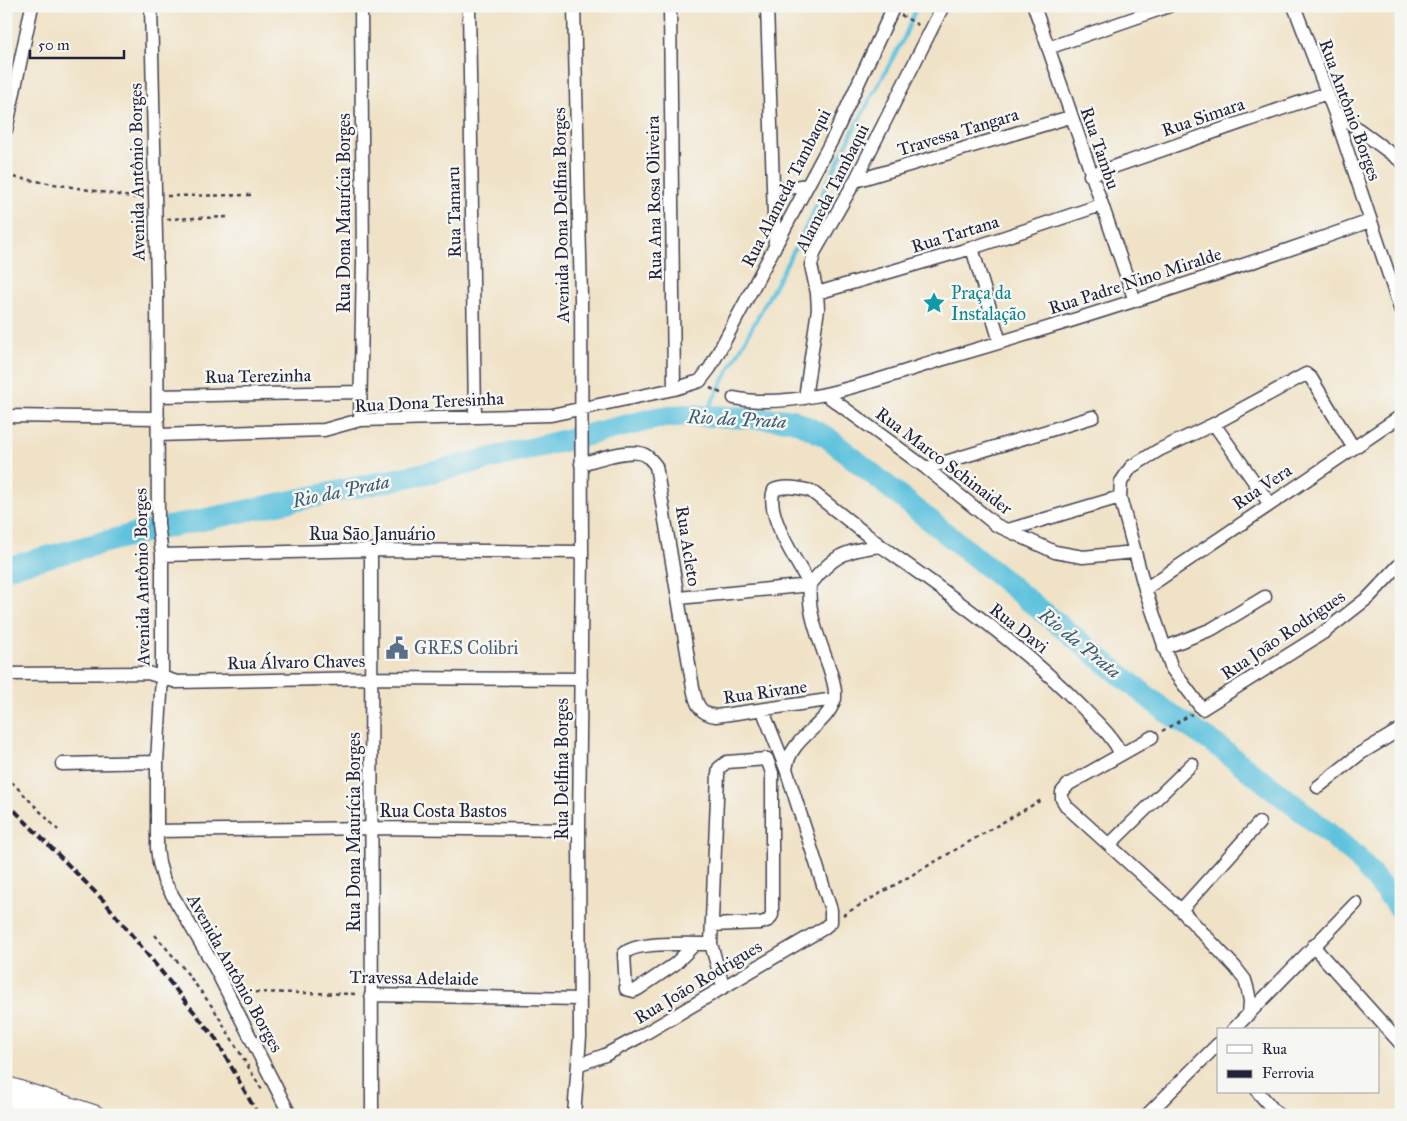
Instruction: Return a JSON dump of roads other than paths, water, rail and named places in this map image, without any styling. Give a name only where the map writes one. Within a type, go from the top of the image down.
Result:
[{"type":"highway","points":[[6,1086],[95,1115]]},
{"type":"highway","points":[[6,1101],[57,1115]]},
{"type":"street","points":[[6,130],[32,6]]},
{"type":"street","name":"Avenida Antônio Borges","points":[[150,6],[156,219],[158,524],[161,549],[162,677],[157,762],[157,848],[164,881],[212,964],[290,1115]]},
{"type":"street","name":"Rua Dona Maurícia Borges","points":[[360,420],[363,261],[361,6]]},
{"type":"street","name":"Rua Tamaru","points":[[469,6],[475,416]]},
{"type":"street","name":"Avenida Dona Delfina Borges","points":[[574,6],[582,298],[580,424]]},
{"type":"street","name":"Rua Ana Rosa Oliveira","points":[[670,6],[674,389]]},
{"type":"street","points":[[767,6],[775,248]]},
{"type":"street","name":"Alameda Tambaqui","points":[[805,398],[816,326],[817,293],[811,265],[815,251],[855,181],[943,6]]},
{"type":"street","name":"Rua Tambu","points":[[1034,6],[1090,175],[1135,300]]},
{"type":"street","points":[[1048,48],[1146,10],[1169,6]]},
{"type":"street","name":"Rua Antônio Borges","points":[[1294,6],[1334,111],[1401,311]]},
{"type":"street","name":"Rua Alameda Tambaqui","points":[[704,384],[710,368],[833,138],[896,9]]},
{"type":"street","points":[[6,63],[20,66]]},
{"type":"street","name":"Rua Simara","points":[[1090,175],[1326,92]]},
{"type":"street","points":[[1334,111],[1401,161]]},
{"type":"street","name":"Travessa Tangara","points":[[855,181],[1070,116]]},
{"type":"street","points":[[773,186],[782,189],[807,185]]},
{"type":"street","name":"Rua Tartana","points":[[817,293],[972,248],[1101,205]]},
{"type":"street","name":"Rua Padre Nino Miralde","points":[[729,397],[758,402],[805,398],[825,394],[1000,342],[1258,261],[1370,221]]},
{"type":"street","points":[[972,248],[1000,342]]},
{"type":"street","points":[[1266,598],[1212,629],[1164,648],[1134,552],[1120,497],[1121,482],[1131,467],[1167,446],[1214,424],[1301,375],[1308,375],[1353,447]]},
{"type":"street","name":"Rua Dona Teresinha","points":[[158,435],[324,430],[360,420],[551,415],[704,384]]},
{"type":"street","name":"Rua Terezinha","points":[[158,396],[360,392]]},
{"type":"street","name":"Rua Marco Schinaider","points":[[825,394],[926,468],[996,525],[1055,552],[1083,557],[1134,552]]},
{"type":"street","points":[[6,416],[158,418]]},
{"type":"street","name":"Rua Vera","points":[[1145,589],[1269,503],[1401,416]]},
{"type":"street","points":[[926,468],[1092,417]]},
{"type":"street","name":"Rua Delfina Borges","points":[[574,1115],[580,1064],[579,830],[582,552],[580,424]]},
{"type":"street","points":[[1214,424],[1269,503]]},
{"type":"street","name":"Rua Acleto","points":[[581,458],[639,453],[646,455],[656,466],[693,688],[696,702],[702,711]]},
{"type":"street","name":"Rua Davi","points":[[835,699],[834,684],[812,612],[810,585],[779,526],[771,497],[774,490],[780,488],[801,488],[811,491],[881,546],[964,607],[1057,681],[1110,734],[1121,754]]},
{"type":"street","points":[[1008,530],[1120,497]]},
{"type":"street","points":[[679,598],[810,585],[822,568],[836,557],[851,551],[881,546]]},
{"type":"street","name":"Rua Sāo Januário","points":[[161,549],[582,552]]},
{"type":"street","name":"Rua Dona Maurícia Borges","points":[[372,550],[372,1115]]},
{"type":"street","name":"Rua Joāo Rodrigues","points":[[1164,648],[1197,712],[1323,633],[1369,597],[1401,563]]},
{"type":"street","name":"Rua Álvaro Chaves","points":[[6,674],[148,673],[177,682],[372,678],[580,679]]},
{"type":"street","points":[[786,768],[791,752],[829,710],[835,699]]},
{"type":"street","name":"Rua Rivane","points":[[702,711],[716,716],[763,711],[835,699]]},
{"type":"street","points":[[763,711],[786,768]]},
{"type":"street","points":[[1318,787],[1360,753],[1401,729]]},
{"type":"street","points":[[1158,734],[1069,784],[1061,796],[1067,807],[1181,910],[1241,974],[1250,996],[1249,1014]]},
{"type":"street","points":[[712,925],[761,923],[769,920],[772,915],[772,773],[767,759],[727,762],[719,768],[711,944],[723,986]]},
{"type":"street","points":[[62,764],[157,762]]},
{"type":"street","points":[[1110,844],[1192,764]]},
{"type":"street","name":"Rua João Rodrigues","points":[[580,1064],[619,1048],[824,928],[831,922],[832,910],[786,768]]},
{"type":"street","points":[[1181,910],[1259,823]]},
{"type":"street","name":"Rua Costa Bastos","points":[[157,831],[372,828],[579,830]]},
{"type":"street","points":[[1235,1028],[1312,946],[1356,903]]},
{"type":"street","points":[[695,944],[676,964],[638,989],[634,991],[626,989],[624,957],[627,950],[651,946],[695,944],[711,944]]},
{"type":"street","points":[[1312,946],[1401,1044]]},
{"type":"street","name":"Travessa Adelaide","points":[[371,995],[580,999]]},
{"type":"street","points":[[1147,1115],[1217,1047]]},
{"type":"street","points":[[1260,1094],[1278,1115]]},
{"type":"waterway","points":[[704,416],[799,241],[855,127],[904,38],[917,6]]},
{"type":"waterway","name":"Rio da Prata","points":[[6,568],[135,534],[459,466],[657,418],[685,415],[793,420],[827,437],[1164,710],[1215,744],[1299,809],[1355,855],[1401,910]]},
{"type":"railway","points":[[6,802],[104,901],[216,1039],[258,1115]]},
{"type":"place","name":"Praça da Instalação","points":[[934,303]]},
{"type":"place","name":"GRES Colibri","points":[[397,648]]}]
